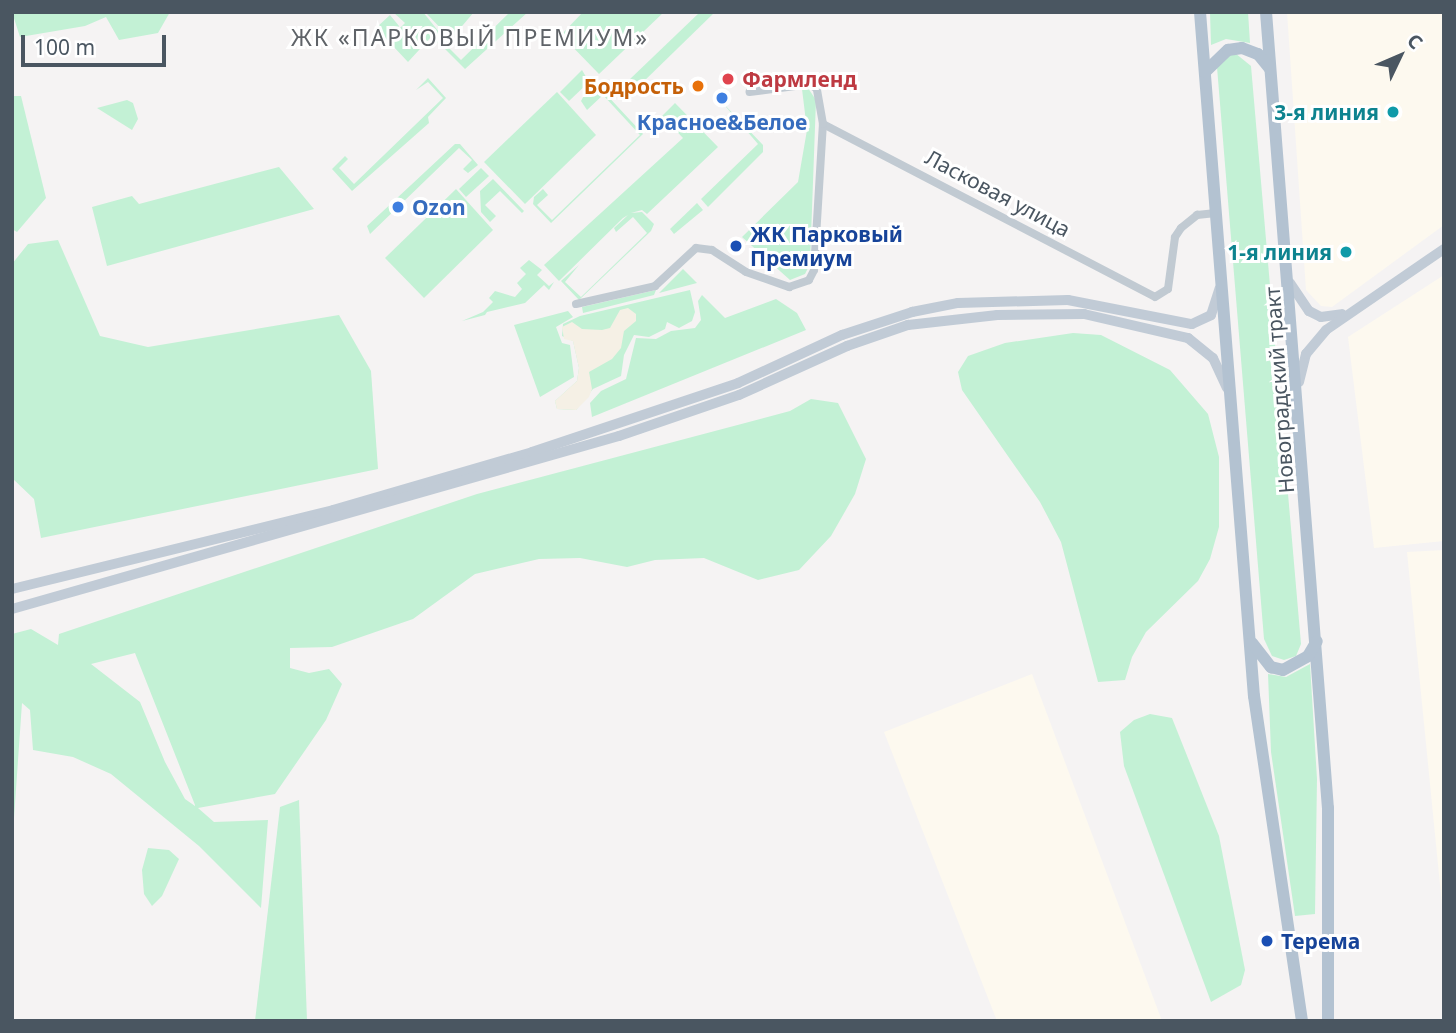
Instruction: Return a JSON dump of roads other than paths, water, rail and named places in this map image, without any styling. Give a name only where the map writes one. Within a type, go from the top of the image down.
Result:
[{"type":"main road","points":[[1200,12],[1250,638],[1302,1021]]},
{"type":"main road","name":"Новоградский тракт","points":[[1266,12],[1298,382],[1328,808],[1328,1021]]},
{"type":"main road","points":[[1205,72],[1228,50],[1242,48],[1258,54],[1271,69]]},
{"type":"main road","points":[[1298,382],[1300,367],[1315,341],[1351,310],[1444,248]]},
{"type":"main road","points":[[1290,283],[1298,299],[1321,317],[1351,310]]},
{"type":"main road","points":[[12,589],[333,510],[531,452],[738,383],[842,335],[912,312],[958,303],[1068,300],[1192,324],[1211,315],[1221,285]]},
{"type":"main road","points":[[12,609],[333,521],[619,436],[739,395],[847,346],[908,325],[997,315],[1084,314],[1193,341],[1219,366],[1230,394]]},
{"type":"main road","points":[[1250,638],[1259,656],[1283,670],[1308,656],[1317,640]]},
{"type":"street","points":[[576,304],[597,297],[655,286],[696,248],[705,247],[764,279],[789,287],[809,280],[814,270],[823,124],[817,89],[810,84],[750,92]]},
{"type":"street","name":"Ласковая улица","points":[[823,124],[1155,297],[1168,289],[1175,237],[1181,228],[1196,215],[1216,213]]},
{"type":"place","name":"Фармленд","points":[[728,79]]},
{"type":"place","name":"Бодрость","points":[[698,86]]},
{"type":"place","name":"Красное&Белое","points":[[722,98]]},
{"type":"place","name":"3-я линия","points":[[1393,112]]},
{"type":"place","name":"Ozon","points":[[398,207]]},
{"type":"place","name":"ЖК Парковый Премиум","points":[[736,246]]},
{"type":"place","name":"1-я линия","points":[[1346,252]]},
{"type":"place","name":"Терема","points":[[1267,941]]},
{"type":"district","name":"ЖК «ПАРКОВЫЙ ПРЕМИУМ»","points":[[470,37]]}]
